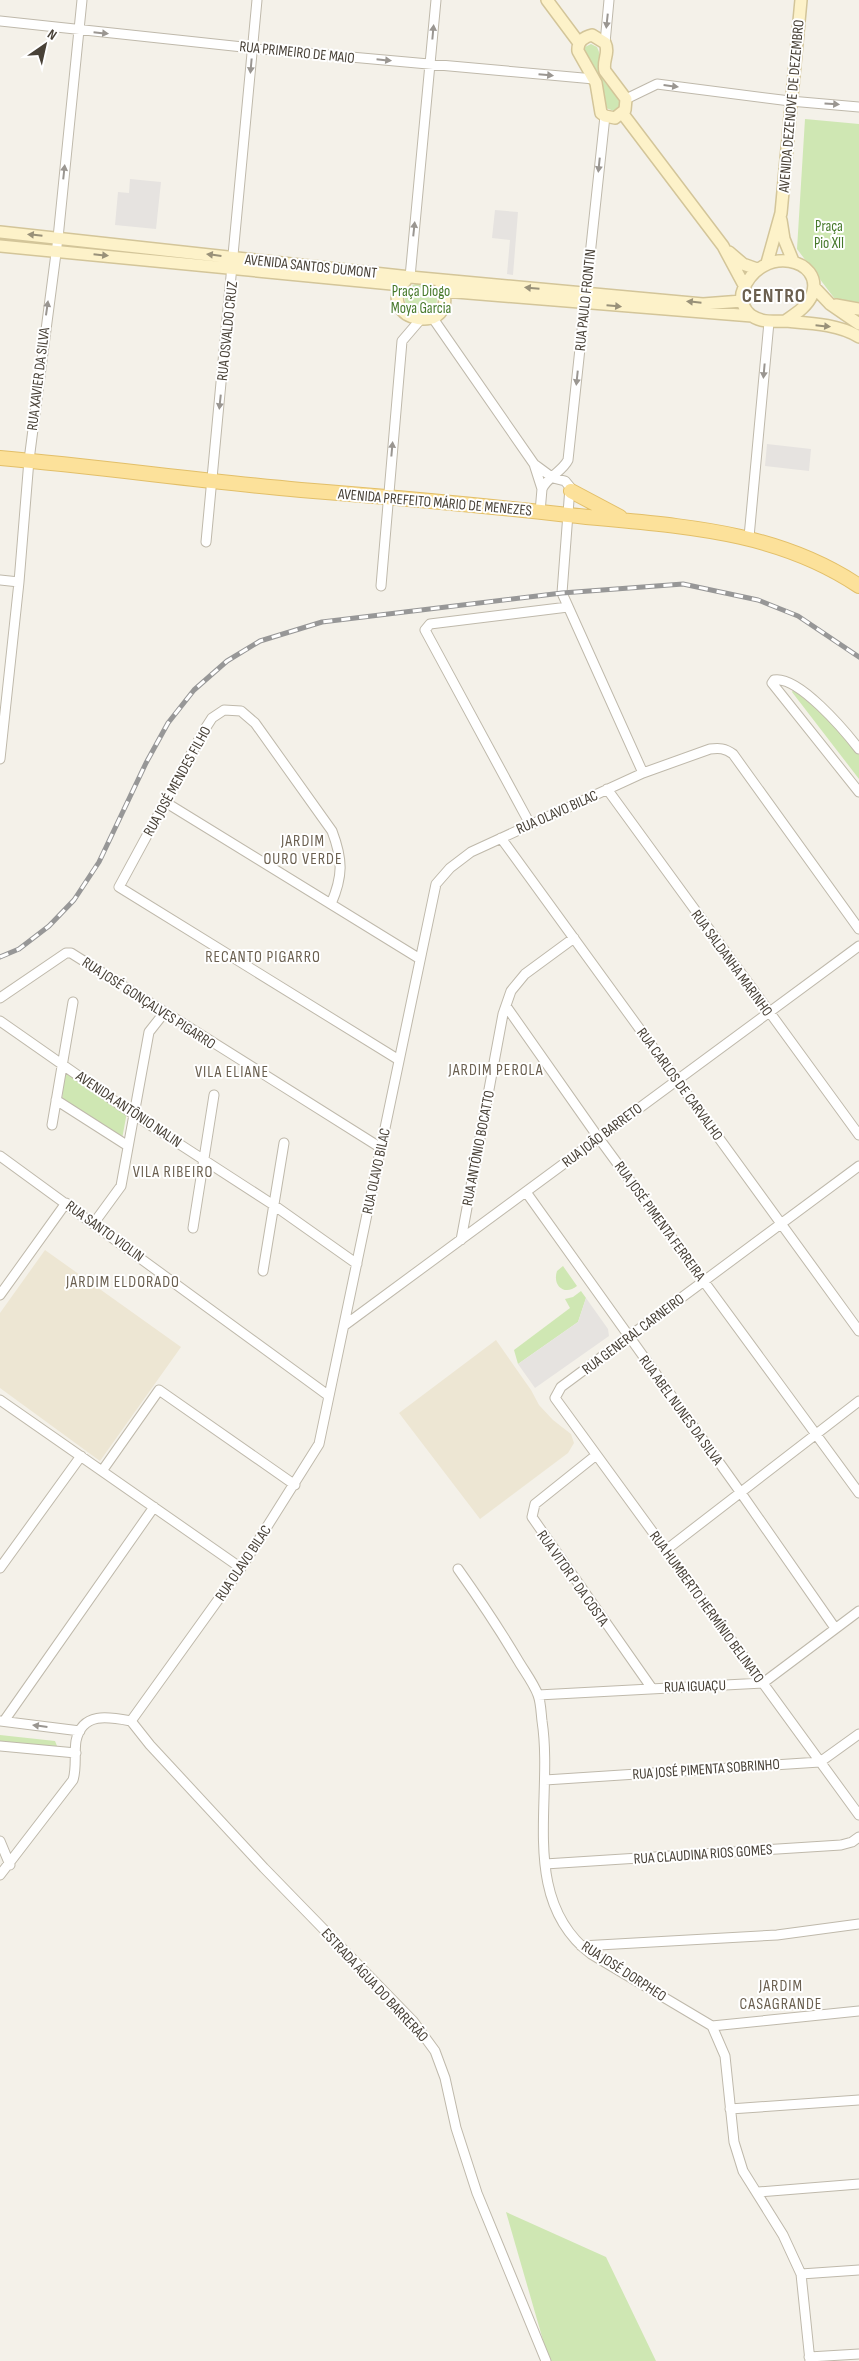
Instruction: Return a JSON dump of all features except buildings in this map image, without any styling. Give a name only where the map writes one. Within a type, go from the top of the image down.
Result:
[{"type":"main road","points":[[547,0],[579,43],[579,54],[594,79],[600,109],[605,116],[615,118],[623,114],[627,106],[626,99],[605,71],[604,65],[607,50],[605,43],[592,35],[579,43]]},
{"type":"main road","name":"AVENIDA DEZENOVE DE DEZEMBRO","points":[[793,261],[784,239],[781,213],[790,101],[801,0]]},
{"type":"main road","points":[[623,114],[722,246],[744,286]]},
{"type":"main road","name":"AVENIDA DEZENOVE DE DEZEMBRO","points":[[762,266],[781,213]]},
{"type":"main road","name":"AVENIDA SANTOS DUMONT","points":[[0,232],[132,246],[233,262],[406,281],[438,280],[752,316]]},
{"type":"main road","name":"AVENIDA SANTOS DUMONT","points":[[0,246],[131,258],[233,262]]},
{"type":"main road","points":[[131,258],[132,246]]},
{"type":"main road","points":[[722,246],[743,264],[762,266],[780,260],[793,261],[808,272],[814,287],[830,304],[859,324]]},
{"type":"main road","points":[[762,266],[744,286],[742,302],[745,310],[752,316],[769,322],[785,321],[836,328],[859,337]]},
{"type":"main road","points":[[406,281],[399,299],[400,306],[409,316],[420,320],[432,318],[442,306],[444,291],[438,280]]},
{"type":"main road","points":[[785,321],[806,304],[814,287]]},
{"type":"main road","name":"AVENIDA SANTOS DUMONT","points":[[444,291],[703,304],[742,302]]},
{"type":"main road","points":[[830,304],[859,309]]},
{"type":"main road","name":"AVENIDA PREFEITO MÁRIO DE MENEZES","points":[[0,458],[212,482],[388,497],[708,530],[749,537],[821,564],[859,586]]},
{"type":"main road","points":[[571,491],[627,521]]},
{"type":"street","name":"RUA XAVIER DA SILVA","points":[[0,759],[4,695],[19,582],[28,460],[58,238],[82,0]]},
{"type":"street","name":"RUA OSVALDO CRUZ","points":[[206,542],[257,0]]},
{"type":"street","points":[[406,281],[436,0]]},
{"type":"street","points":[[605,43],[610,0]]},
{"type":"street","name":"RUA PRIMEIRO DE MAIO","points":[[0,21],[79,31],[252,48],[594,79]]},
{"type":"street","points":[[626,99],[657,84],[790,101],[859,106]]},
{"type":"street","name":"RUA PAULO FRONTIN","points":[[542,489],[546,482],[565,466],[568,460],[605,116]]},
{"type":"street","points":[[432,318],[534,464],[552,478],[565,481],[571,491],[562,593],[643,773]]},
{"type":"street","points":[[380,586],[402,341],[420,320]]},
{"type":"street","points":[[749,537],[769,322]]},
{"type":"street","points":[[534,464],[542,489],[540,512]]},
{"type":"street","points":[[0,580],[19,582]]},
{"type":"street","points":[[530,824],[426,633],[426,628],[430,624],[568,607]]},
{"type":"street","points":[[859,749],[842,728],[818,704],[784,680],[776,679],[772,683],[859,792]]},
{"type":"street","name":"RUA JOSÉ MENDES FILHO","points":[[330,904],[341,872],[340,850],[332,831],[255,723],[241,711],[224,710],[212,718],[119,887],[399,1060]]},
{"type":"street","name":"RUA OLAVO BILAC","points":[[131,1721],[241,1568],[295,1485],[319,1444],[436,884],[450,868],[471,852],[643,773],[710,749],[727,750],[737,760],[859,929]]},
{"type":"street","name":"RUA SALDANHA MARINHO","points":[[607,790],[768,1013],[859,1135]]},
{"type":"street","points":[[165,802],[420,959]]},
{"type":"street","name":"RUA CARLOS DE CARVALHO","points":[[501,838],[859,1331]]},
{"type":"street","name":"RUA ANTÔNIO BOCATTO","points":[[461,1240],[506,1006],[511,990],[524,974],[574,938]]},
{"type":"street","name":"RUA JOÃO BARRETO","points":[[345,1325],[859,946]]},
{"type":"street","name":"RUA JOSÉ GONÇALVES PIGARRO","points":[[0,998],[69,953],[381,1148]]},
{"type":"street","points":[[52,1126],[73,1002]]},
{"type":"street","name":"RUA JOSÉ PIMENTA FERREIRA","points":[[506,1006],[598,1137],[818,1434],[859,1493]]},
{"type":"street","points":[[94,1223],[120,1189],[149,1032],[164,1013]]},
{"type":"street","name":"AVENIDA ANTÔNIO NALIN","points":[[0,1021],[133,1114],[275,1206],[357,1264]]},
{"type":"street","points":[[193,1228],[214,1095]]},
{"type":"street","points":[[56,1100],[128,1146]]},
{"type":"street","points":[[263,1271],[284,1144]]},
{"type":"street","name":"RUA SANTO VIOLIN","points":[[0,1156],[329,1396]]},
{"type":"street","name":"RUA GENERAL CARNEIRO","points":[[555,1398],[561,1387],[859,1166]]},
{"type":"street","name":"RUA ABEL NUNES DA SILVA","points":[[526,1192],[835,1628]]},
{"type":"street","points":[[0,1295],[4,1282],[66,1203]]},
{"type":"street","points":[[102,1472],[159,1390],[295,1485]]},
{"type":"street","name":"RUA HUMBERTO HERMÍNIO BELINATO","points":[[555,1398],[595,1456],[666,1550],[859,1815]]},
{"type":"street","points":[[666,1550],[859,1401]]},
{"type":"street","points":[[2,1405],[81,1456],[241,1568]]},
{"type":"street","points":[[0,1568],[81,1456]]},
{"type":"street","name":"RUA VITOR P DA COSTA","points":[[595,1456],[535,1504],[532,1517],[651,1687]]},
{"type":"street","points":[[80,1731],[2,1721],[154,1507]]},
{"type":"street","name":"RUA JOSÉ DORPHEO","points":[[458,1570],[495,1622],[538,1695],[544,1731],[545,1780],[542,1813],[546,1881],[556,1912],[581,1946],[663,1998],[712,2026]]},
{"type":"street","points":[[763,1683],[859,1611]]},
{"type":"street","name":"RUA IGUAÇU","points":[[538,1695],[651,1687],[763,1683]]},
{"type":"street","points":[[0,1875],[10,1865],[73,1780],[76,1742],[80,1731],[88,1722],[100,1716],[131,1721]]},
{"type":"street","name":"ESTRADA ÁGUA DO BARRERÃO","points":[[131,1721],[150,1746],[264,1868],[413,2021],[435,2050],[445,2078],[456,2128],[478,2193],[546,2361]]},
{"type":"street","points":[[820,1762],[859,1734]]},
{"type":"street","points":[[0,1746],[76,1753]]},
{"type":"street","name":"RUA JOSÉ PIMENTA SOBRINHO","points":[[545,1780],[820,1762]]},
{"type":"street","name":"RUA CLAUDINA RIOS GOMES","points":[[546,1864],[841,1845],[852,1842],[859,1837]]},
{"type":"street","points":[[0,1840],[10,1865]]},
{"type":"street","points":[[581,1946],[777,1935],[859,1924]]},
{"type":"street","points":[[859,2012],[712,2026],[725,2056],[734,2142],[741,2163],[783,2235],[802,2274],[810,2359],[859,2354]]},
{"type":"street","points":[[730,2109],[859,2100]]},
{"type":"street","points":[[758,2192],[859,2184]]},
{"type":"street","points":[[802,2274],[859,2270]]},
{"type":"shaded area","points":[[130,179],[161,182],[156,229],[115,225],[118,192],[129,193]]},
{"type":"shaded area","points":[[495,210],[518,212],[513,275],[507,274],[510,240],[492,238]]},
{"type":"shaded area","points":[[767,444],[811,449],[809,471],[765,466]]},
{"type":"shaded area","points":[[45,1250],[181,1347],[100,1461],[0,1388],[0,1313]]},
{"type":"shaded area","points":[[586,1298],[608,1329],[609,1336],[535,1388],[518,1364],[578,1322]]},
{"type":"shaded area","points":[[496,1340],[531,1390],[539,1405],[553,1420],[571,1434],[574,1443],[568,1453],[480,1519],[399,1413]]},
{"type":"green space","points":[[591,44],[597,47],[599,51],[604,81],[619,100],[619,107],[614,111],[606,108],[584,51],[585,47]]},
{"type":"green space","name":"Praça Pio XII","points":[[805,119],[859,124],[859,304],[838,303],[797,249]]},
{"type":"green space","name":"Praça Diogo Moya Garcia","points":[[421,283],[433,287],[437,299],[433,311],[421,315],[409,311],[405,299],[409,287]]},
{"type":"green space","points":[[793,690],[830,720],[849,739],[859,755],[859,779],[792,692]]},
{"type":"green space","points":[[65,1071],[127,1112],[122,1139],[62,1100]]},
{"type":"green space","points":[[563,1266],[577,1286],[572,1289],[564,1290],[556,1281],[557,1271]]},
{"type":"green space","points":[[581,1291],[586,1298],[578,1322],[518,1364],[514,1350],[570,1308],[565,1299],[573,1297]]},
{"type":"green space","points":[[0,1735],[55,1741],[57,1746],[0,1743]]},
{"type":"green space","points":[[506,2212],[606,2257],[656,2361],[549,2361]]},
{"type":"railway","points":[[0,957],[19,949],[49,926],[74,900],[99,862],[146,763],[168,723],[194,690],[227,661],[260,641],[322,622],[562,593],[683,584],[758,600],[798,616],[859,657]]},
{"type":"district","name":"CENTRO","points":[[774,295]]},
{"type":"district","name":"JARDIM OURO VERDE","points":[[303,849]]},
{"type":"district","name":"RECANTO PIGARRO","points":[[263,956]]},
{"type":"district","name":"JARDIM PEROLA","points":[[496,1069]]},
{"type":"district","name":"VILA ELIANE","points":[[232,1071]]},
{"type":"district","name":"VILA RIBEIRO","points":[[173,1171]]},
{"type":"district","name":"JARDIM ELDORADO","points":[[123,1281]]},
{"type":"district","name":"JARDIM CASAGRANDE","points":[[781,1994]]}]
